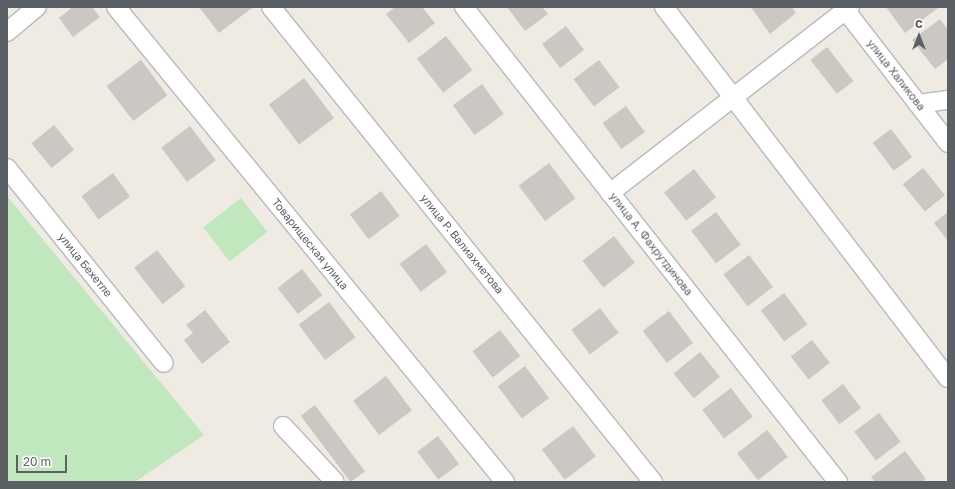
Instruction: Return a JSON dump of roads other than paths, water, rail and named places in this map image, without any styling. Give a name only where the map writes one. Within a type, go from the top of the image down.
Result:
[{"type":"street","points":[[7,32],[37,7]]},
{"type":"street","name":"Товарищеская улица","points":[[116,7],[505,482]]},
{"type":"street","name":"улица Р. Валиахметова","points":[[271,7],[653,482]]},
{"type":"street","name":"улица А. Фахрутдинова","points":[[464,7],[838,482]]},
{"type":"street","points":[[664,7],[948,378]]},
{"type":"street","points":[[610,193],[846,8]]},
{"type":"street","name":"улица Халикова","points":[[846,8],[948,143]]},
{"type":"street","points":[[918,104],[948,100]]},
{"type":"street","name":"улица Бехетле","points":[[7,168],[164,363]]},
{"type":"street","points":[[282,426],[336,482]]}]
